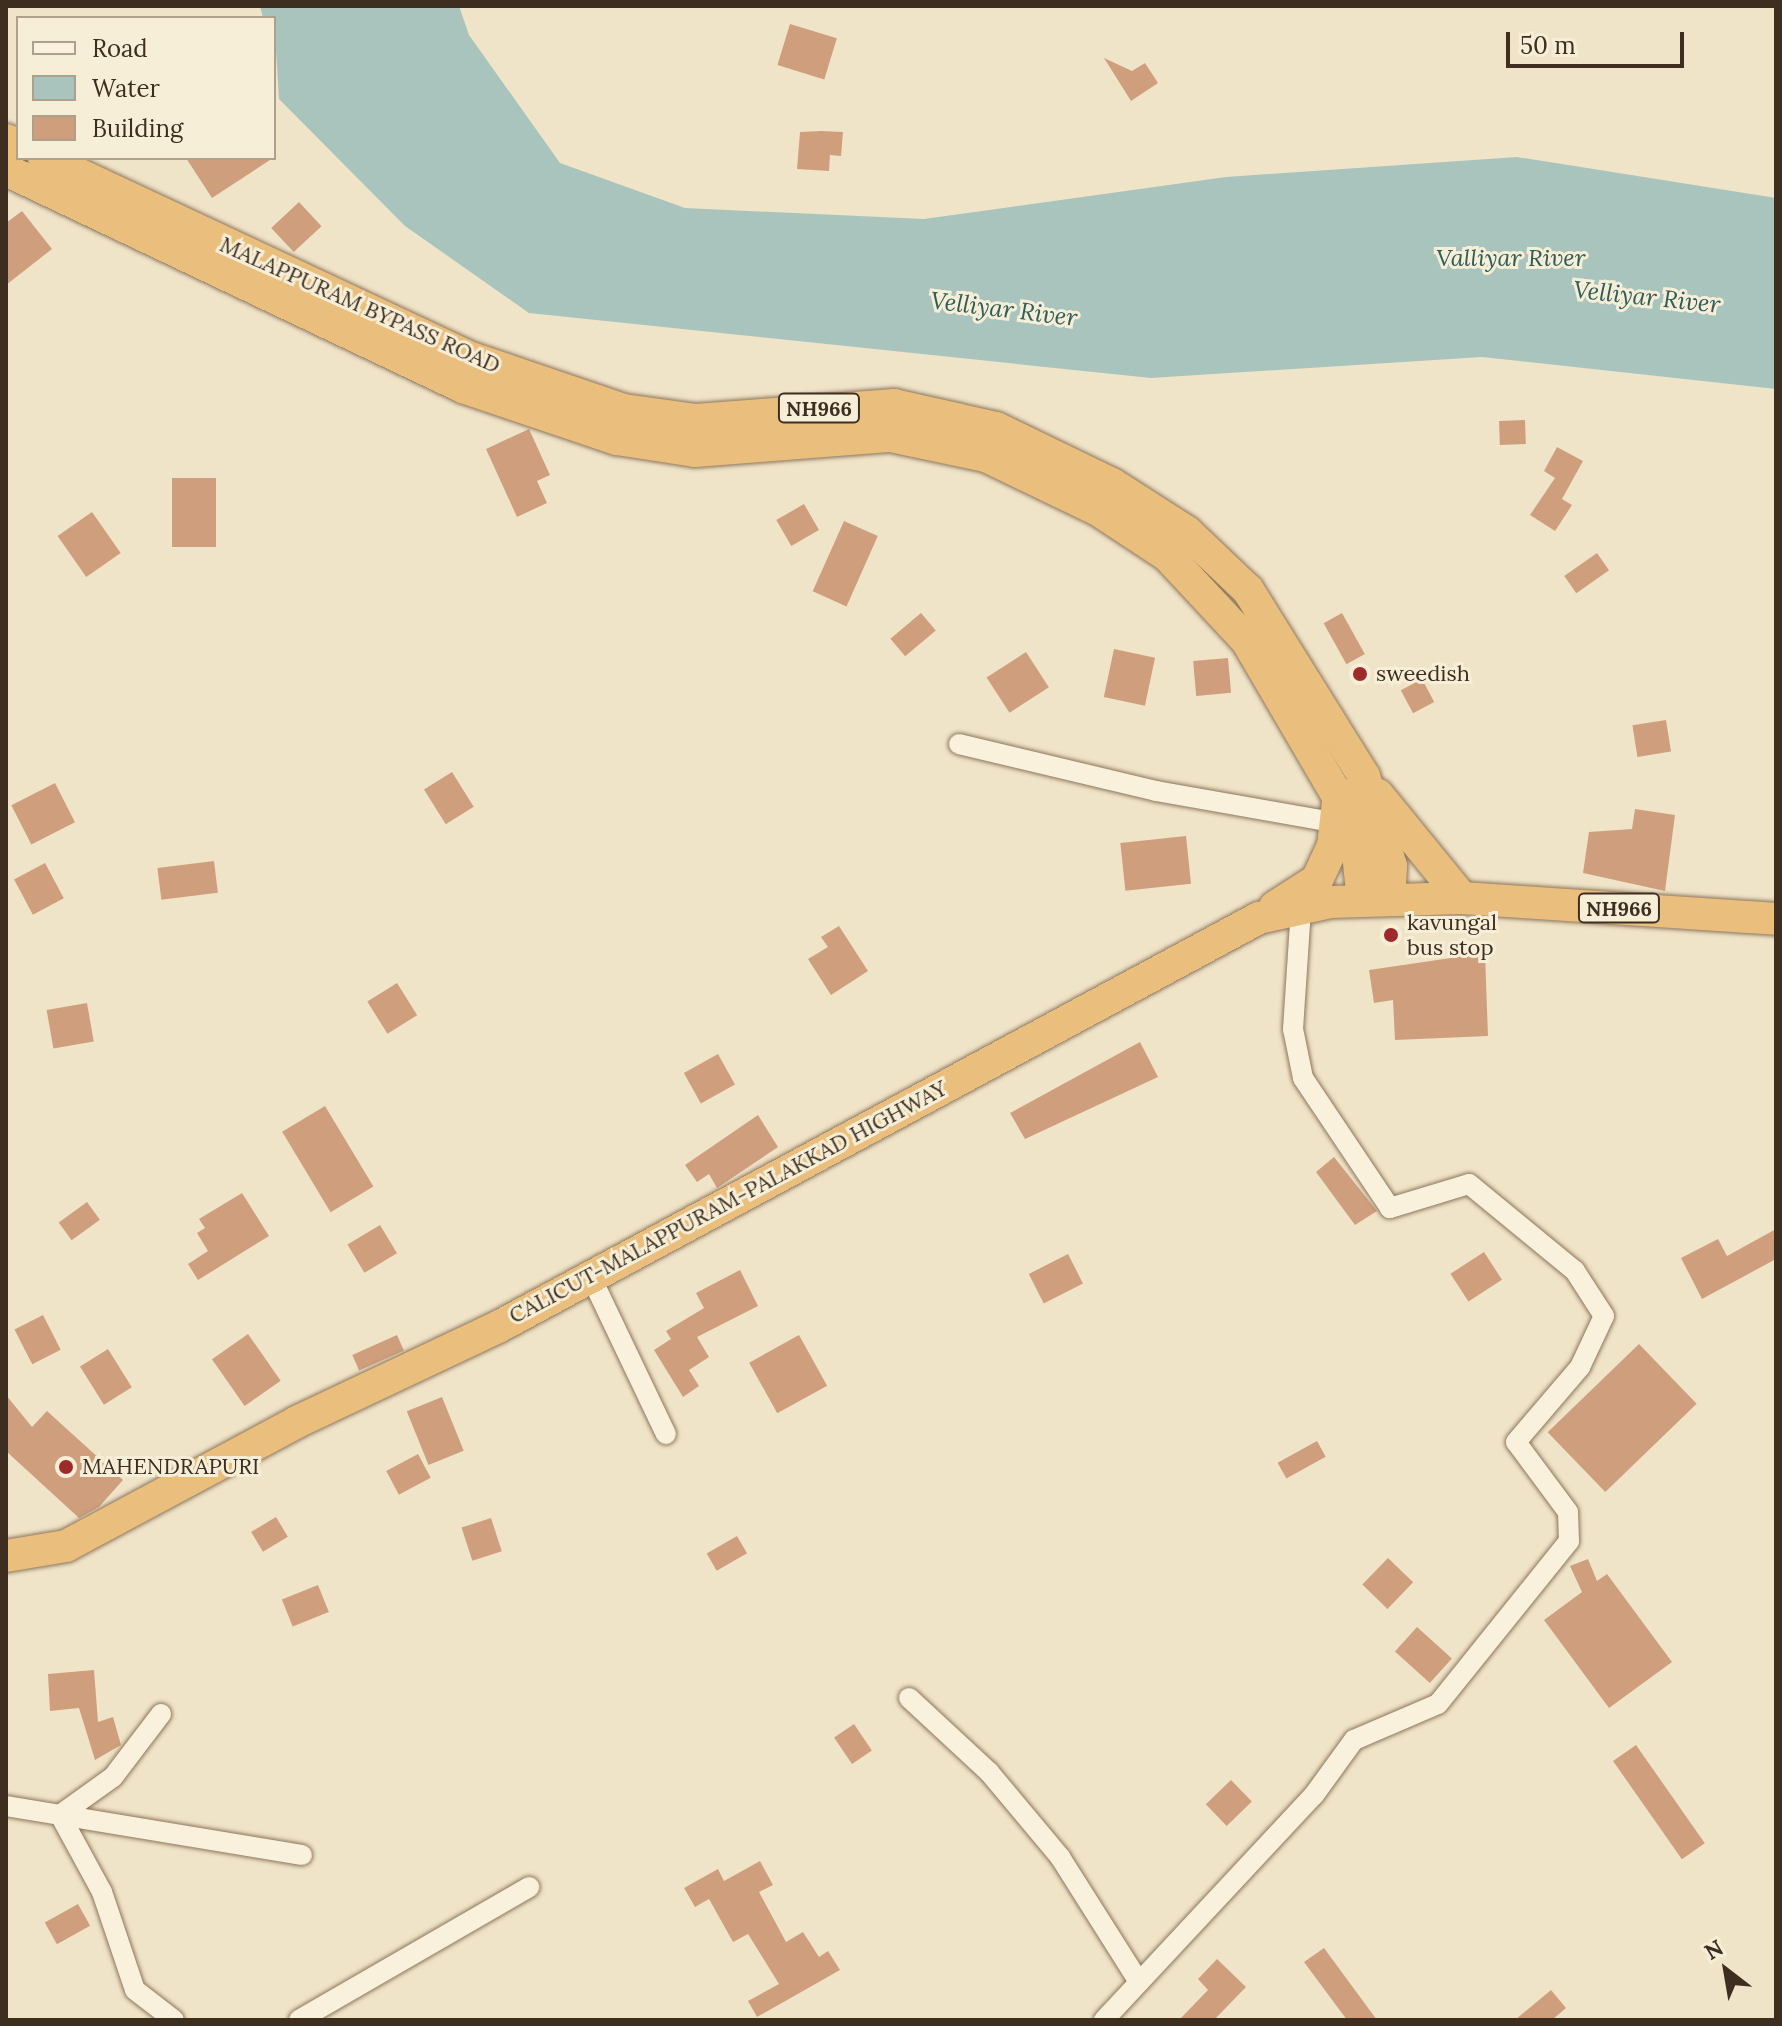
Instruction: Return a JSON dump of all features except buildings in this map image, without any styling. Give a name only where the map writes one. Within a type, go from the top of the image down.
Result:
[{"type":"highway","name":"MALAPPURAM BYPASS ROAD","points":[[48,160],[474,359],[624,410],[696,420],[894,405],[996,428],[1112,484],[1197,542],[1248,590],[1347,797],[1376,901]]},
{"type":"highway","name":"MALAPPURAM BYPASS ROAD","points":[[6,170],[463,387],[617,439],[695,451],[891,436],[986,456],[1098,510],[1168,556],[1225,609],[1347,797]]},
{"type":"highway","name":"NH966","points":[[1347,797],[1462,898],[1776,919]]},
{"type":"highway","points":[[1259,918],[1317,880],[1347,797]]},
{"type":"highway","name":"CALICUT-MALAPPURAM-PALAKKAD HIGHWAY","points":[[6,1556],[66,1546],[591,1277],[1259,918],[1301,909],[1376,901],[1462,898]]},
{"type":"street","points":[[959,744],[1156,791],[1347,797]]},
{"type":"street","points":[[1104,2020],[1314,1795],[1354,1740],[1438,1704],[1569,1541],[1568,1512],[1516,1442],[1580,1367],[1604,1316],[1575,1271],[1469,1184],[1390,1208],[1303,1078],[1293,1029],[1301,909]]},
{"type":"street","points":[[591,1277],[666,1434]]},
{"type":"street","points":[[909,1698],[989,1772],[1060,1857],[1139,1982]]},
{"type":"street","points":[[60,1815],[113,1777],[161,1714]]},
{"type":"street","points":[[6,1806],[302,1855]]},
{"type":"street","points":[[60,1815],[102,1892],[135,1990],[174,2020]]},
{"type":"street","points":[[299,2020],[529,1887]]},
{"type":"water","name":"Valliyar River","points":[[260,6],[459,6],[469,35],[560,163],[685,208],[924,219],[1226,177],[1517,157],[1776,198],[1776,389],[1482,357],[1151,378],[529,313],[405,226],[279,99],[276,16],[262,16]]},
{"type":"place","name":"sweedish","points":[[1360,674]]},
{"type":"place","name":"kavungal bus stop","points":[[1391,935]]},
{"type":"place","name":"MAHENDRAPURI","points":[[66,1467]]},
{"type":"water label","name":"Velliyar River","points":[[1647,297]]},
{"type":"water label","name":"Velliyar River","points":[[1004,309]]}]
